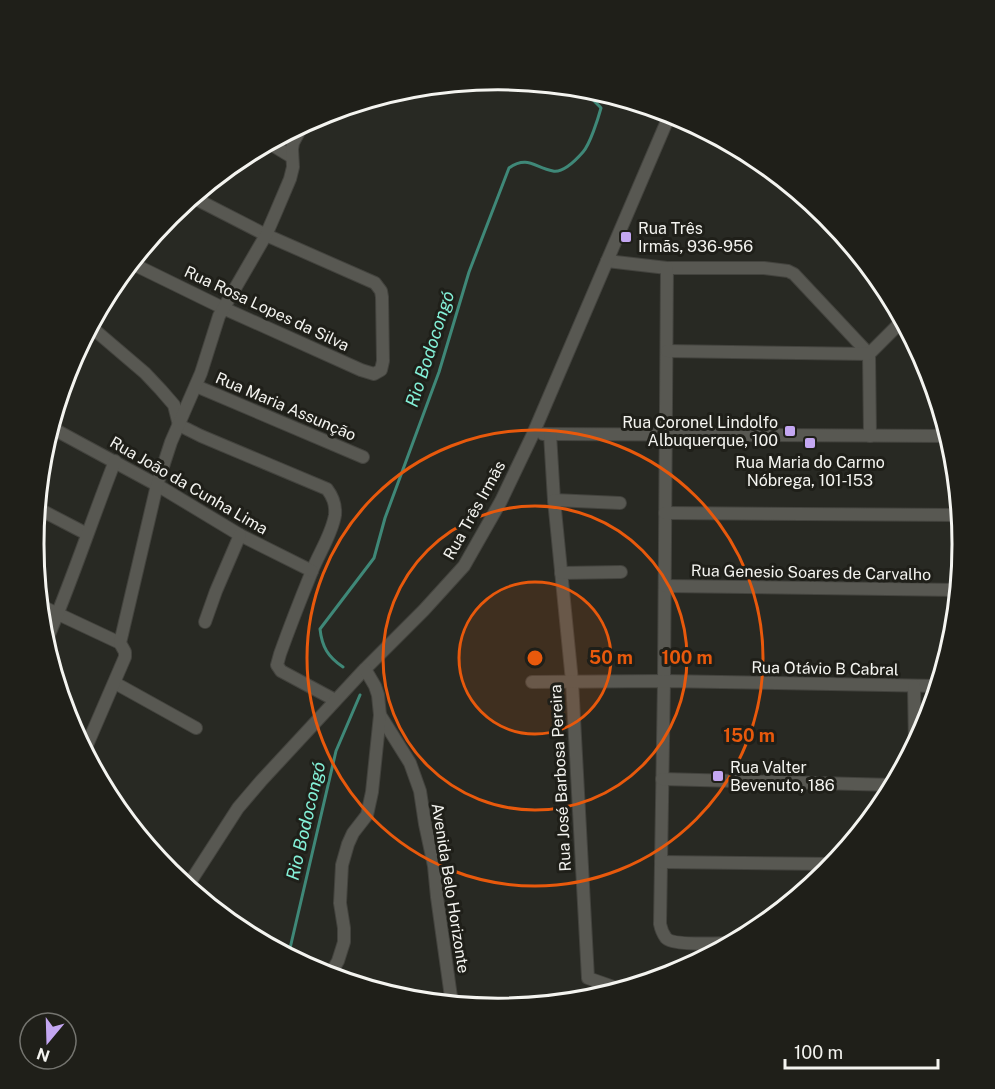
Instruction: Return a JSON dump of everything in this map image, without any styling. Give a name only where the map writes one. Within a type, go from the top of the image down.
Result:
[{"type":"street","name":"Rua Três Irmãs","points":[[191,880],[238,808],[261,781],[363,670],[424,610],[464,566],[501,501],[533,434],[666,123]]},
{"type":"street","points":[[120,643],[157,485],[178,425],[196,386],[219,316],[266,235],[290,179],[293,167],[292,149],[296,138]]},
{"type":"street","points":[[277,148],[292,157]]},
{"type":"street","points":[[200,201],[266,235]]},
{"type":"street","name":"Rua Rosa Lopes da Silva","points":[[138,267],[223,308],[369,373],[378,373],[383,361],[381,291],[375,283],[266,235]]},
{"type":"street","points":[[607,261],[667,268],[764,268],[794,274],[869,354],[870,436]]},
{"type":"street","points":[[667,268],[660,924],[667,939],[671,941],[715,943]]},
{"type":"street","points":[[667,351],[869,354],[896,327]]},
{"type":"street","points":[[96,332],[145,373],[161,390],[174,405],[178,425]]},
{"type":"street","name":"Rua Maria Assunção","points":[[196,386],[363,457]]},
{"type":"street","points":[[178,425],[327,489],[332,496],[335,515],[277,665],[281,671],[336,700]]},
{"type":"street","name":"Rua João da Cunha Lima","points":[[58,431],[115,461],[240,535],[312,571]]},
{"type":"street","points":[[533,434],[938,436]]},
{"type":"street","name":"Rua José Barbosa Pereira","points":[[550,434],[554,500],[572,681],[588,978],[604,986]]},
{"type":"street","points":[[51,630],[115,461]]},
{"type":"street","points":[[554,500],[620,503]]},
{"type":"street","points":[[44,512],[87,534]]},
{"type":"street","points":[[665,513],[951,515]]},
{"type":"street","points":[[205,622],[240,535]]},
{"type":"street","points":[[561,573],[621,572]]},
{"type":"street","name":"Rua Genesio Soares de Carvalho","points":[[665,586],[949,590]]},
{"type":"street","points":[[48,610],[120,643],[126,652],[89,742]]},
{"type":"street","points":[[334,968],[344,942],[340,903],[342,865],[352,833],[367,815],[370,804],[380,715],[375,686],[363,670]]},
{"type":"street","name":"Rua Otávio B Cabral","points":[[532,682],[664,681],[928,686]]},
{"type":"street","points":[[115,683],[196,728]]},
{"type":"street","points":[[914,686],[915,723]]},
{"type":"street","name":"Avenida Belo Horizonte","points":[[380,715],[410,763],[420,791],[434,867],[451,996]]},
{"type":"street","points":[[662,779],[883,785]]},
{"type":"street","points":[[661,862],[821,864]]},
{"type":"waterway","name":"Rio Bodocongó","points":[[343,667],[327,651],[320,629],[374,558],[385,518],[439,372],[469,272],[509,168],[527,162],[557,171],[577,159],[588,143],[601,108],[594,101]]},
{"type":"waterway","name":"Rio Bodocongó","points":[[290,948],[336,751],[360,695]]},
{"type":"place","name":"Rua Três Irmãs, 936-956","points":[[626,237]]},
{"type":"place","name":"Rua Coronel Lindolfo Albuquerque, 100","points":[[790,431]]},
{"type":"place","name":"Rua Maria do Carmo Nóbrega, 101-153","points":[[810,443]]},
{"type":"place","name":"Rua Valter Bevenuto, 186","points":[[718,776]]}]
